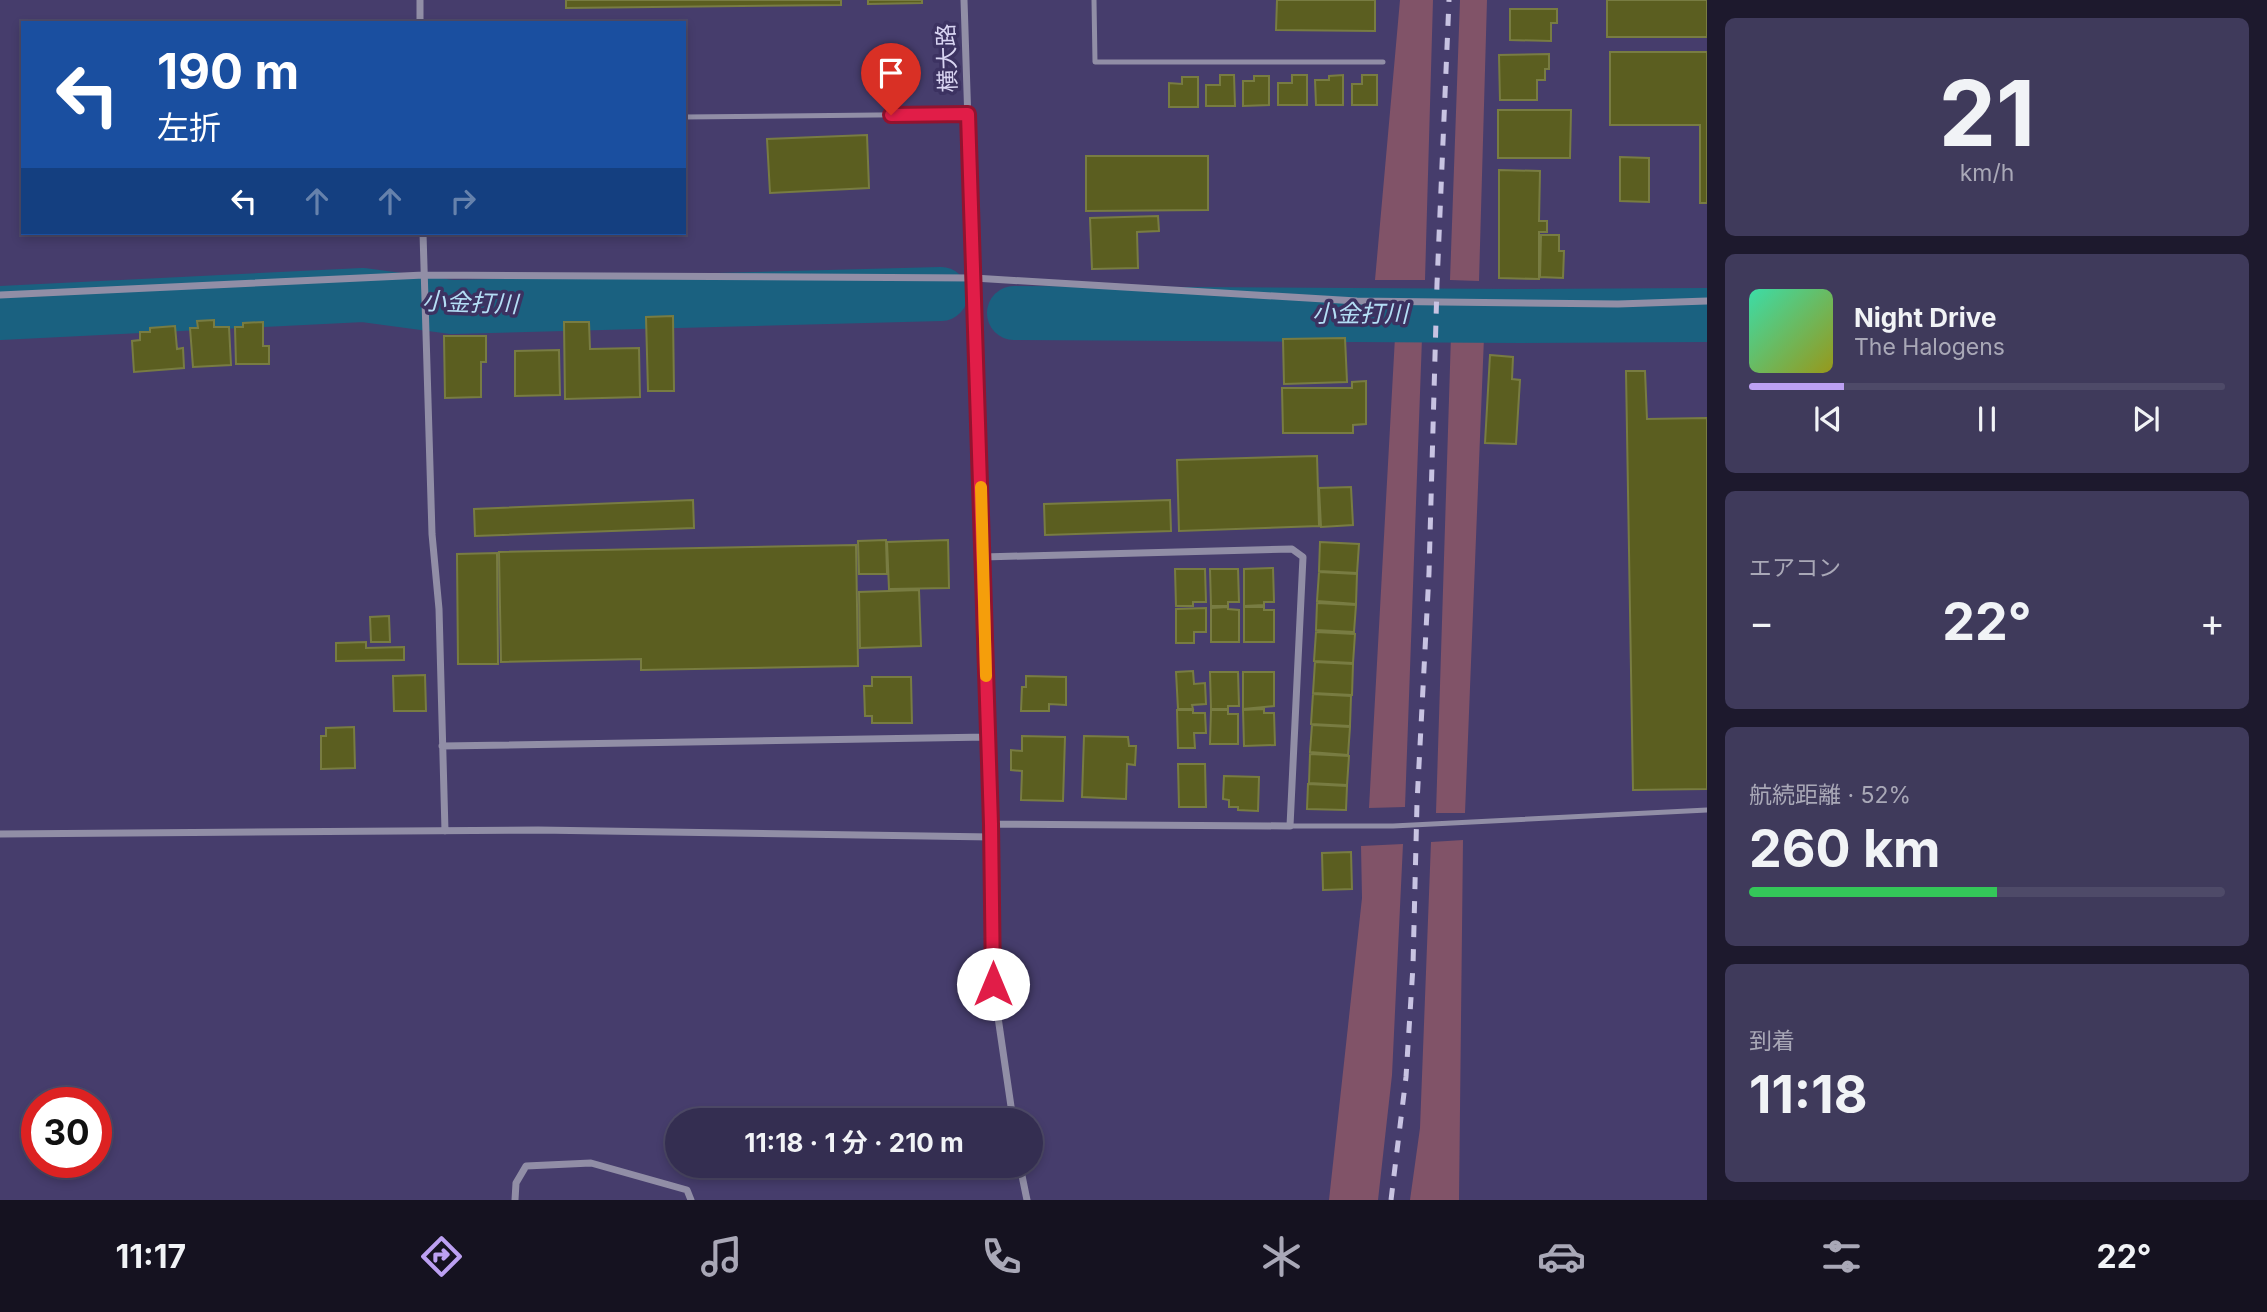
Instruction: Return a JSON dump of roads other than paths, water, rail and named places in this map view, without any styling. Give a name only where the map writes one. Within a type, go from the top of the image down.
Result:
[{"type":"street","points":[[420,0],[420,21]]},
{"type":"street","name":"横大路","points":[[964,0],[992,837],[993,984],[1011,1108]]},
{"type":"street","points":[[423,235],[432,534],[439,609],[445,831]]},
{"type":"street","points":[[0,295],[424,275],[974,278],[1357,301],[1618,304],[1707,301]]},
{"type":"street","points":[[983,557],[1292,549],[1303,557],[1290,826],[991,824]]},
{"type":"street","points":[[442,746],[988,737]]},
{"type":"street","points":[[0,834],[445,831],[992,837]]},
{"type":"street","points":[[515,1200],[516,1183],[526,1166],[592,1163],[687,1190],[691,1200]]},
{"type":"street","points":[[1022,1178],[1027,1200]]},
{"type":"lane","points":[[1094,0],[1095,62],[1383,62]]},
{"type":"lane","points":[[686,117],[968,114]]},
{"type":"lane","points":[[1290,826],[1393,827],[1707,810]]},
{"type":"waterway","name":"小金打川","points":[[0,313],[363,295],[452,307],[941,294]]},
{"type":"waterway","name":"小金打川","points":[[1014,313],[1707,315]]},
{"type":"railway","points":[[1391,1200],[1406,1077],[1413,966],[1449,0]]}]
